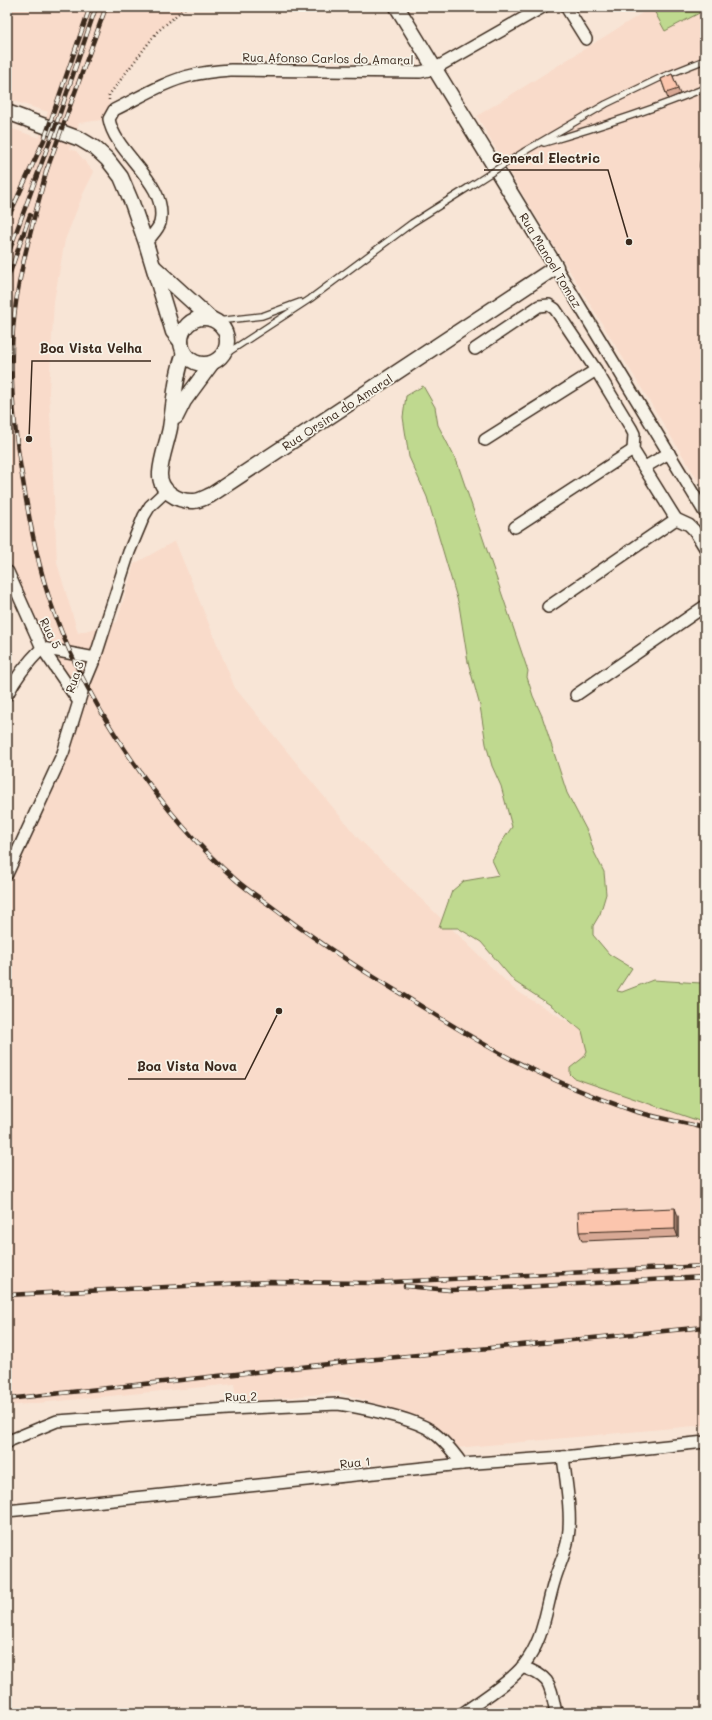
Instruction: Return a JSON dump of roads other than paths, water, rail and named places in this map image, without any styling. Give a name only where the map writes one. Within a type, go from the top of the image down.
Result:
[{"type":"street","name":"Rua Manoel Tomaz","points":[[397,7],[705,513]]},
{"type":"street","name":"Rua Afonso Carlos do Amaral","points":[[146,243],[160,224],[161,208],[157,194],[111,130],[109,119],[114,110],[176,80],[193,74],[232,70],[420,72],[434,69],[543,7]]},
{"type":"street","points":[[566,7],[586,39]]},
{"type":"street","points":[[7,112],[80,139],[95,148],[107,159],[121,177],[132,203],[154,267],[173,332],[193,362],[199,364],[214,362]]},
{"type":"street","points":[[154,267],[222,327],[226,334],[227,342],[226,349],[222,356],[214,362],[184,401],[170,430]]},
{"type":"street","name":"Rua Orsina do Amaral","points":[[166,491],[173,497],[182,500],[194,501],[211,495],[556,267]]},
{"type":"street","points":[[475,349],[539,306],[549,305],[555,309],[596,370],[631,428],[634,434],[633,450],[676,519],[689,525],[694,530],[705,548]]},
{"type":"street","points":[[166,491],[160,475],[170,430],[182,347],[182,333],[194,320],[202,318],[214,320]]},
{"type":"street","points":[[485,440],[596,370]]},
{"type":"street","points":[[515,527],[633,450]]},
{"type":"street","points":[[644,467],[669,453]]},
{"type":"street","name":"Rua 3","points":[[7,874],[63,753],[85,682],[95,658],[130,552],[144,516],[150,506],[166,491]]},
{"type":"street","points":[[548,607],[676,519]]},
{"type":"street","name":"Rua 5","points":[[7,570],[42,648],[79,702]]},
{"type":"street","points":[[576,695],[705,606]]},
{"type":"street","points":[[7,695],[13,683],[28,662],[42,648],[95,658]]},
{"type":"street","name":"Rua 2","points":[[7,1443],[57,1421],[228,1409],[338,1404],[353,1406],[403,1419],[425,1427],[438,1436],[462,1464]]},
{"type":"street","name":"Rua 1","points":[[7,1511],[462,1464],[563,1457],[705,1442]]},
{"type":"street","points":[[463,1713],[510,1678],[522,1667],[533,1651],[544,1625],[554,1581],[568,1539],[569,1522],[563,1457]]},
{"type":"street","points":[[522,1667],[537,1672],[548,1682],[552,1689],[556,1713]]},
{"type":"lane","points":[[214,362],[310,299],[412,223],[525,151],[606,104],[662,77],[705,60]]},
{"type":"lane","points":[[536,145],[656,109],[705,88]]},
{"type":"lane","points":[[705,153],[703,166],[705,170]]},
{"type":"lane","points":[[214,320],[262,316],[310,299]]},
{"type":"railway","points":[[7,220],[44,140],[90,7]]},
{"type":"railway","points":[[7,257],[59,116],[96,7]]},
{"type":"railway","points":[[46,172],[106,7]]},
{"type":"railway","points":[[47,168],[22,268],[15,309],[12,348],[12,386],[17,443],[29,515],[49,599],[87,686],[130,758],[181,824],[208,854],[236,880],[298,927],[361,969],[453,1026],[513,1060],[558,1081],[634,1111],[705,1128]]},
{"type":"railway","points":[[7,281],[30,215]]},
{"type":"railway","points":[[7,1295],[268,1282],[373,1283],[705,1266]]},
{"type":"railway","points":[[405,1286],[449,1290],[484,1289],[705,1277]]},
{"type":"railway","points":[[7,1399],[356,1361],[705,1327]]},
{"type":"place","name":"General Electric","points":[[629,242]]},
{"type":"place","name":"Boa Vista Velha","points":[[29,439]]},
{"type":"place","name":"Boa Vista Nova","points":[[279,1011]]}]
